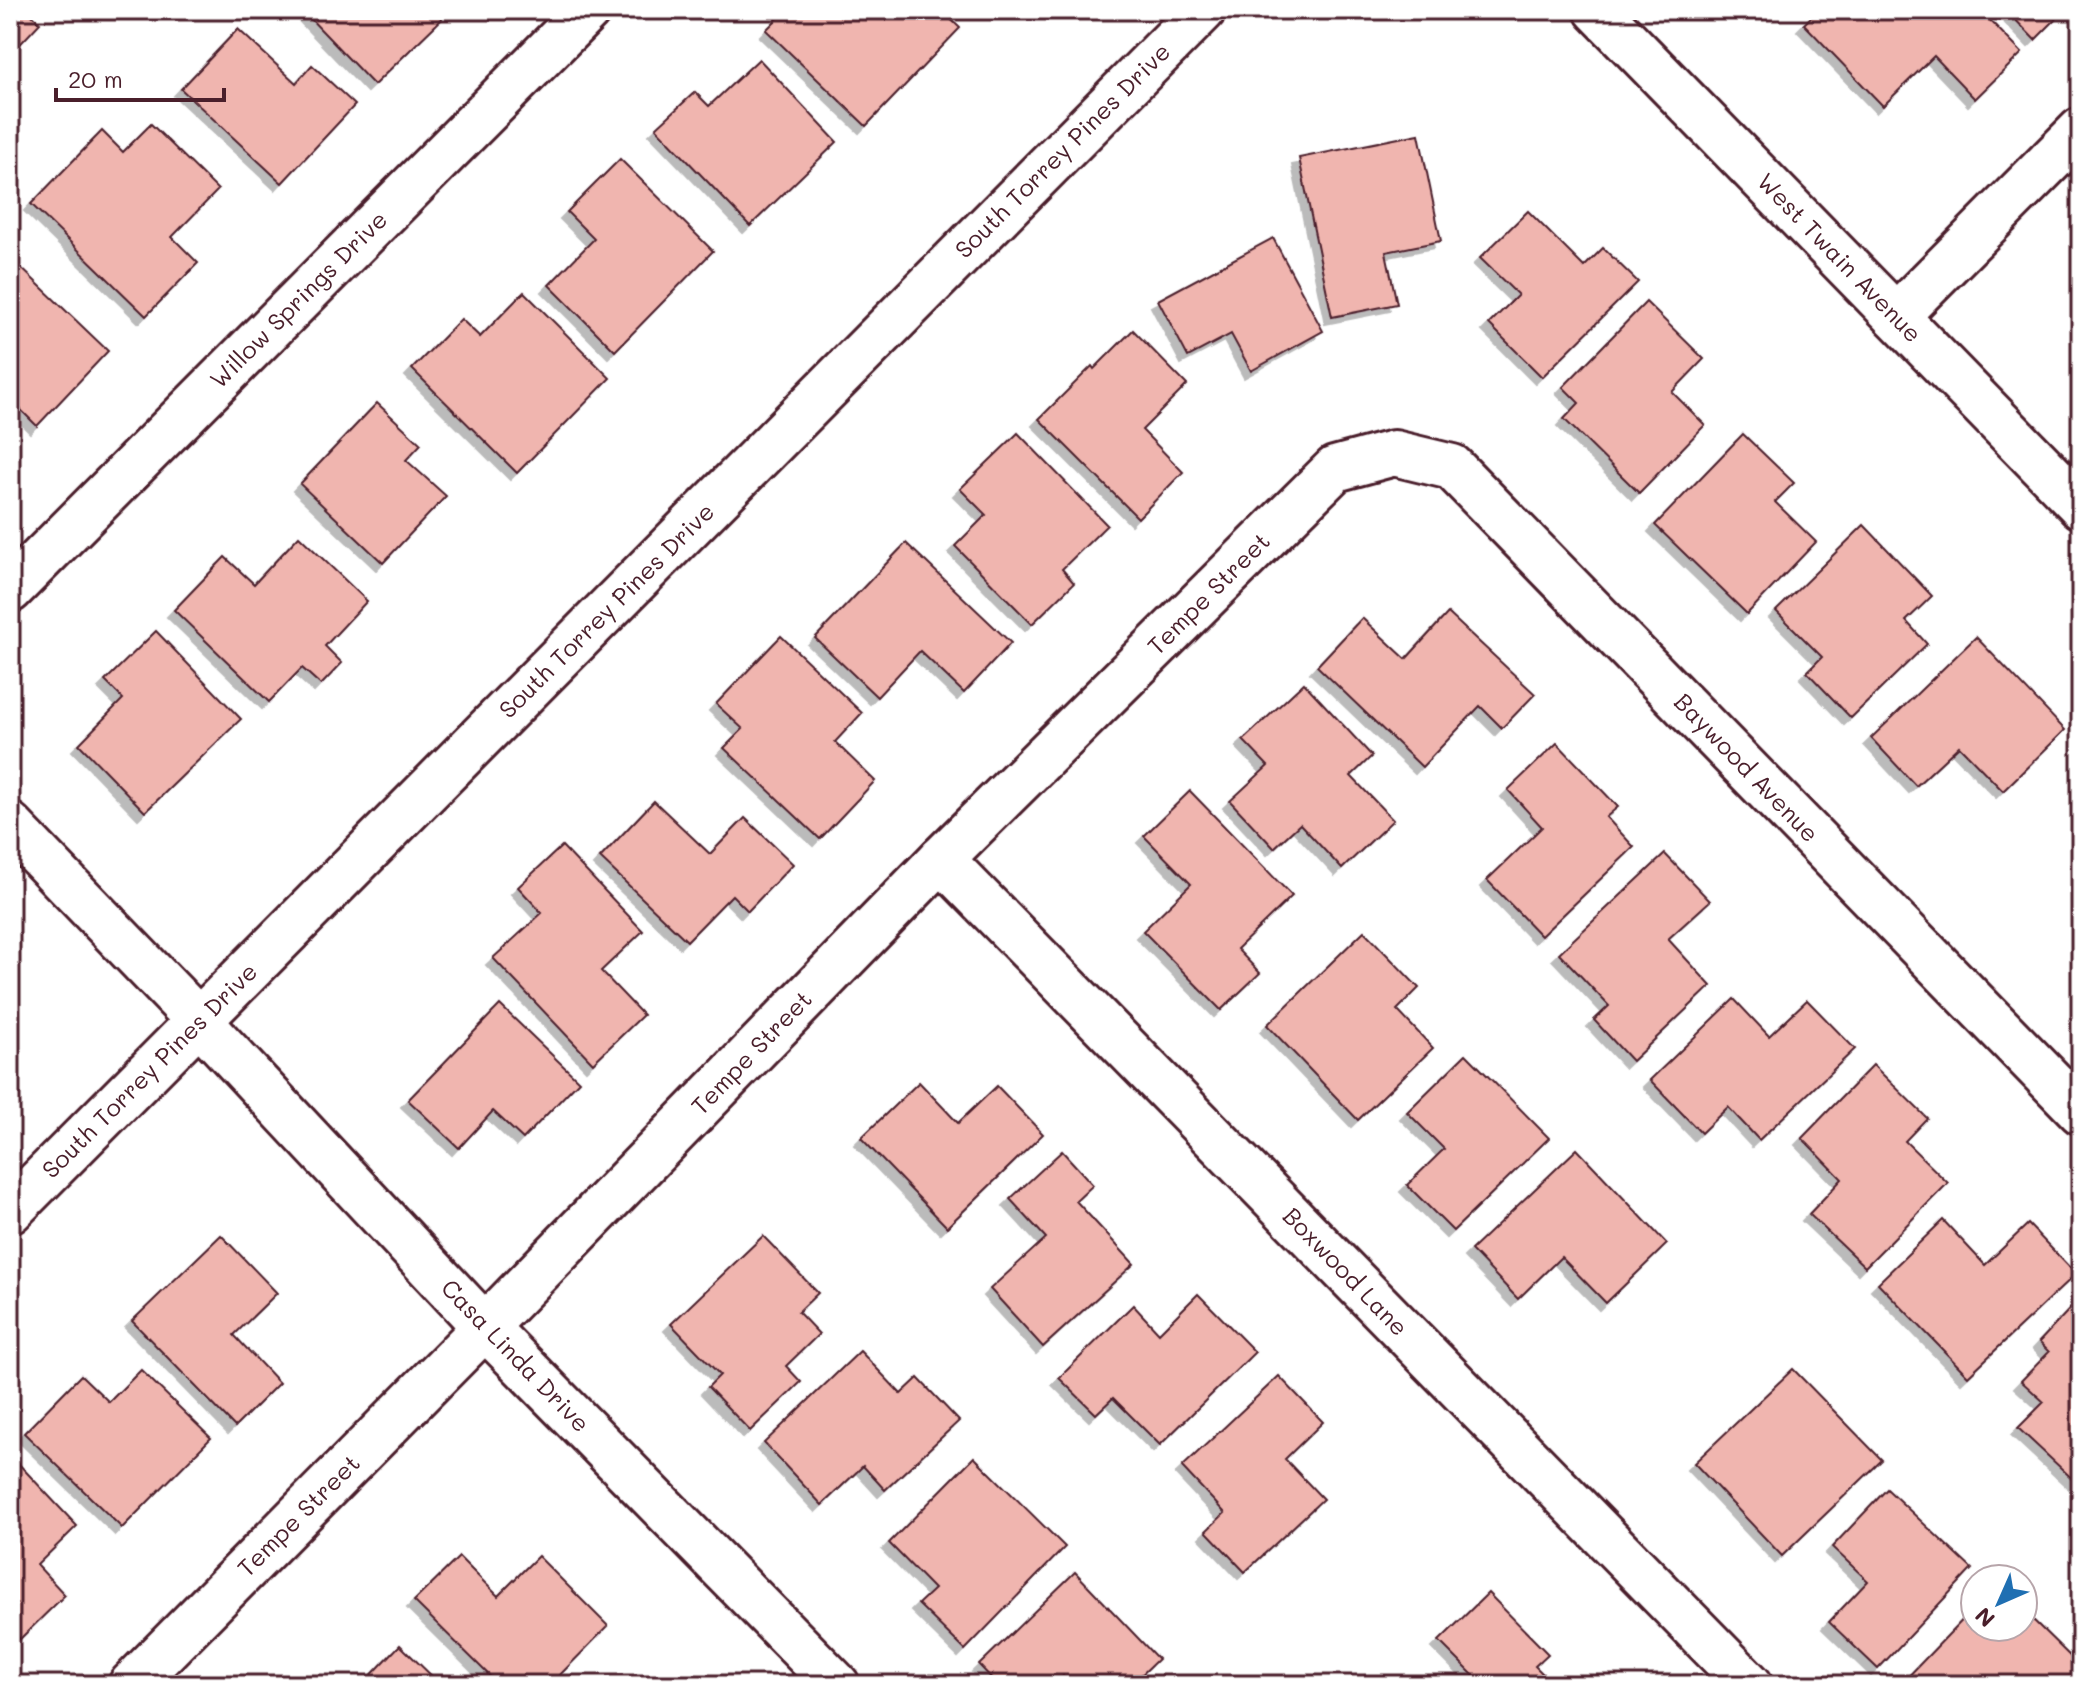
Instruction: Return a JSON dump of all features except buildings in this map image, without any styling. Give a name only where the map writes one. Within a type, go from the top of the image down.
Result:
[{"type":"street","name":"Willow Springs Drive","points":[[10,590],[588,10]]},
{"type":"street","name":"South Torrey Pines Drive","points":[[10,1211],[1203,10]]},
{"type":"street","name":"West Twain Avenue","points":[[1597,10],[2081,506]]},
{"type":"street","points":[[1896,316],[2081,130]]},
{"type":"street","name":"Tempe Street","points":[[131,1685],[941,859],[1335,469],[1394,453]]},
{"type":"street","name":"Baywood Avenue","points":[[1394,453],[1452,467],[2081,1112]]},
{"type":"street","name":"Casa Linda Drive","points":[[10,825],[200,1022],[485,1327],[837,1685]]},
{"type":"street","name":"Boxwood Lane","points":[[941,859],[1750,1685]]}]
